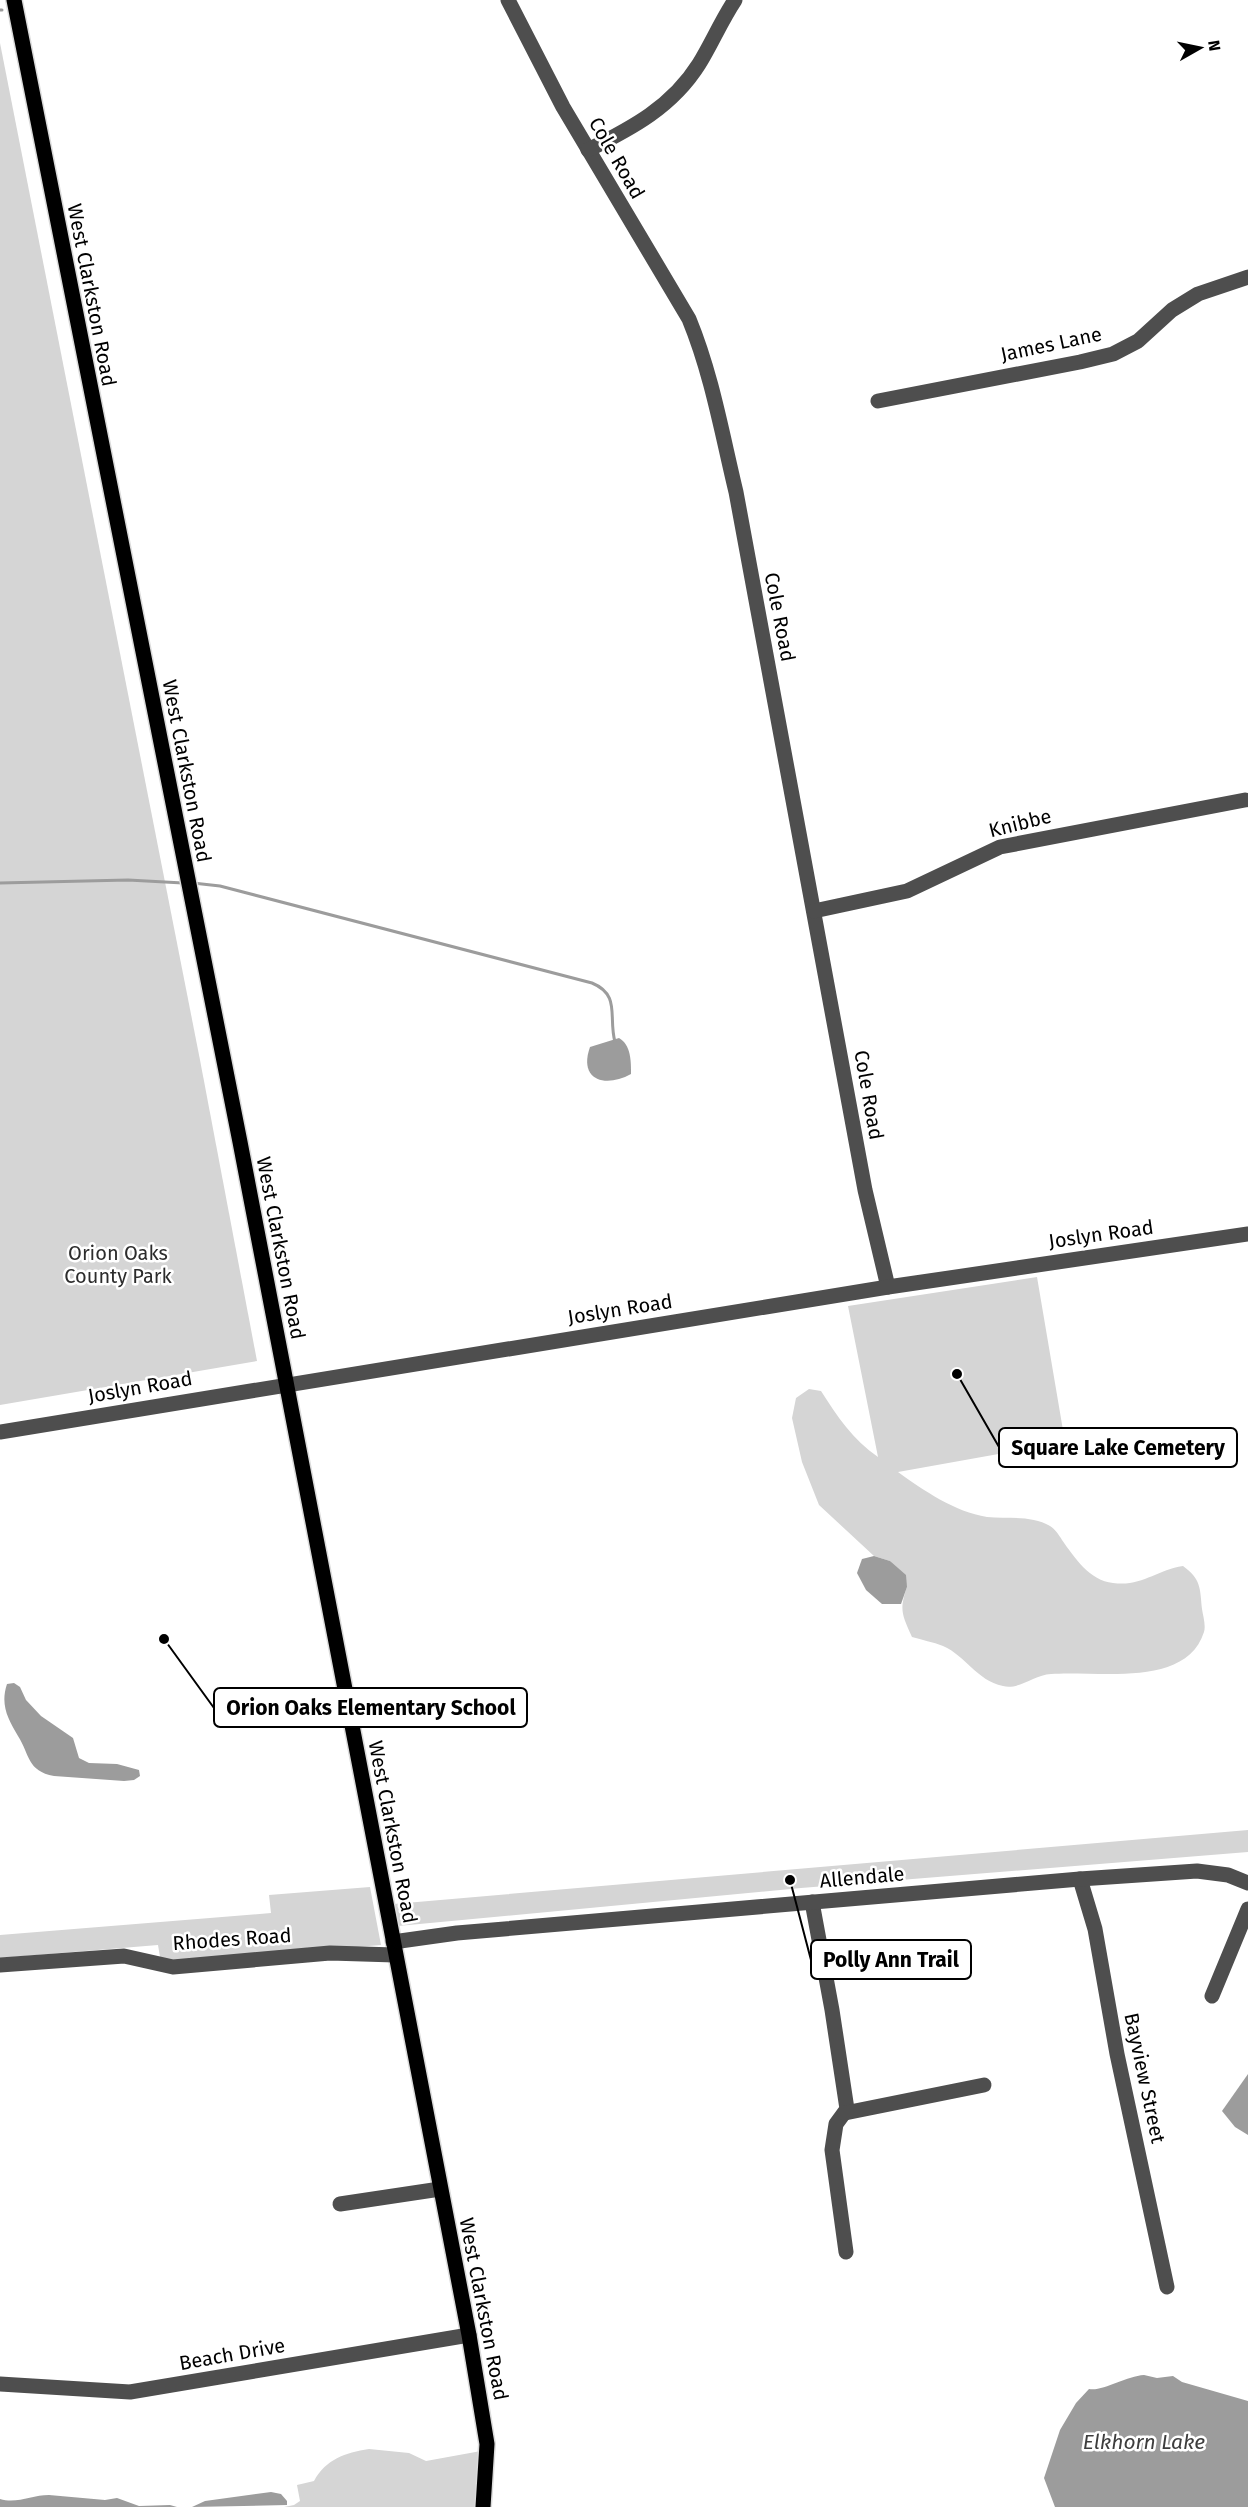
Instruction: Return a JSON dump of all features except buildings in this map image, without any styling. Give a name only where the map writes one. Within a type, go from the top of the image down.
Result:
[{"type":"main road","name":"West Clarkston Road","points":[[14,0],[240,1143],[469,2335],[487,2445],[483,2507]]},
{"type":"street","name":"Cole Road","points":[[508,0],[588,150],[689,319],[701,348],[736,492],[865,1190],[888,1287]]},
{"type":"street","points":[[588,150],[640,124],[670,100],[699,63],[720,22],[735,0]]},
{"type":"street","name":"James Lane","points":[[878,401],[1113,354],[1138,341],[1172,310],[1198,294],[1248,277]]},
{"type":"street","name":"Knibbe","points":[[814,911],[907,891],[1000,847],[1245,800]]},
{"type":"street","name":"Joslyn Road","points":[[0,1432],[888,1287],[1248,1234]]},
{"type":"street","name":"Allendale","points":[[394,1948],[457,1934],[1080,1879],[1197,1871],[1228,1875],[1248,1883]]},
{"type":"street","name":"Bayview Street","points":[[1080,1879],[1095,1929],[1117,2054],[1167,2288]]},
{"type":"street","points":[[812,1902],[847,2109],[836,2124],[832,2150],[846,2252]]},
{"type":"street","points":[[1212,1996],[1248,1909]]},
{"type":"street","name":"Rhodes Road","points":[[0,1965],[124,1956],[173,1967],[394,1948]]},
{"type":"street","points":[[845,2114],[984,2085]]},
{"type":"street","points":[[339,2204],[440,2189]]},
{"type":"street","name":"Beach Drive","points":[[0,2384],[130,2392],[469,2335]]},
{"type":"green space","name":"Orion Oaks County Park","points":[[0,43],[257,1361],[0,1405]]},
{"type":"green space","points":[[1037,1277],[1065,1442],[898,1472],[929,1493],[963,1510],[987,1517],[1036,1520],[1050,1526],[1083,1567],[1105,1581],[1132,1583],[1183,1566],[1193,1575],[1198,1584],[1205,1623],[1204,1632],[1194,1650],[1179,1662],[1160,1669],[1138,1673],[1051,1674],[1009,1687],[985,1679],[951,1650],[912,1637],[903,1612],[907,1587],[890,1561],[874,1556],[819,1505],[802,1462],[792,1418],[796,1398],[809,1389],[821,1391],[853,1435],[878,1457],[848,1306]]},
{"type":"green space","points":[[1248,1830],[1248,1852],[801,1888],[398,1926],[394,1904]]},
{"type":"green space","points":[[370,1887],[381,1945],[161,1963],[158,1945],[0,1958],[0,1935],[271,1913],[269,1895]]},
{"type":"green space","points":[[369,2449],[409,2453],[426,2461],[481,2451],[477,2507],[284,2507],[300,2501],[297,2485],[314,2481],[330,2462]]},
{"type":"water","points":[[619,1038],[628,1049],[631,1074],[604,1081],[597,1078],[588,1068],[587,1058],[590,1047]]},
{"type":"water","points":[[874,1556],[890,1561],[906,1575],[907,1587],[901,1604],[882,1604],[866,1590],[857,1573],[862,1559]]},
{"type":"water","points":[[14,1683],[20,1687],[26,1700],[41,1716],[73,1738],[79,1758],[89,1763],[117,1764],[139,1770],[140,1776],[134,1780],[124,1781],[54,1776],[39,1770],[30,1761],[6,1712],[4,1699],[7,1684]]},
{"type":"water","points":[[1248,2074],[1248,2135],[1235,2127],[1222,2111]]},
{"type":"water","name":"Elkhorn Lake","points":[[1144,2375],[1157,2378],[1173,2376],[1182,2382],[1248,2401],[1248,2507],[1055,2507],[1044,2478],[1060,2430],[1076,2403],[1089,2389],[1101,2388]]},
{"type":"water","points":[[271,2492],[281,2494],[287,2501],[287,2505],[192,2507],[205,2501]]},
{"type":"water","points":[[49,2495],[105,2500],[117,2498],[139,2506],[170,2505],[177,2507],[0,2507],[0,2499],[18,2500]]},
{"type":"waterway","points":[[0,883],[128,880],[183,883]]},
{"type":"waterway","points":[[193,883],[220,886],[592,983],[601,988],[610,1000],[615,1042]]},
{"type":"place","name":"Square Lake Cemetery","points":[[957,1374]]},
{"type":"place","name":"Orion Oaks Elementary School","points":[[164,1639]]},
{"type":"place","name":"Polly Ann Trail","points":[[790,1880]]}]
